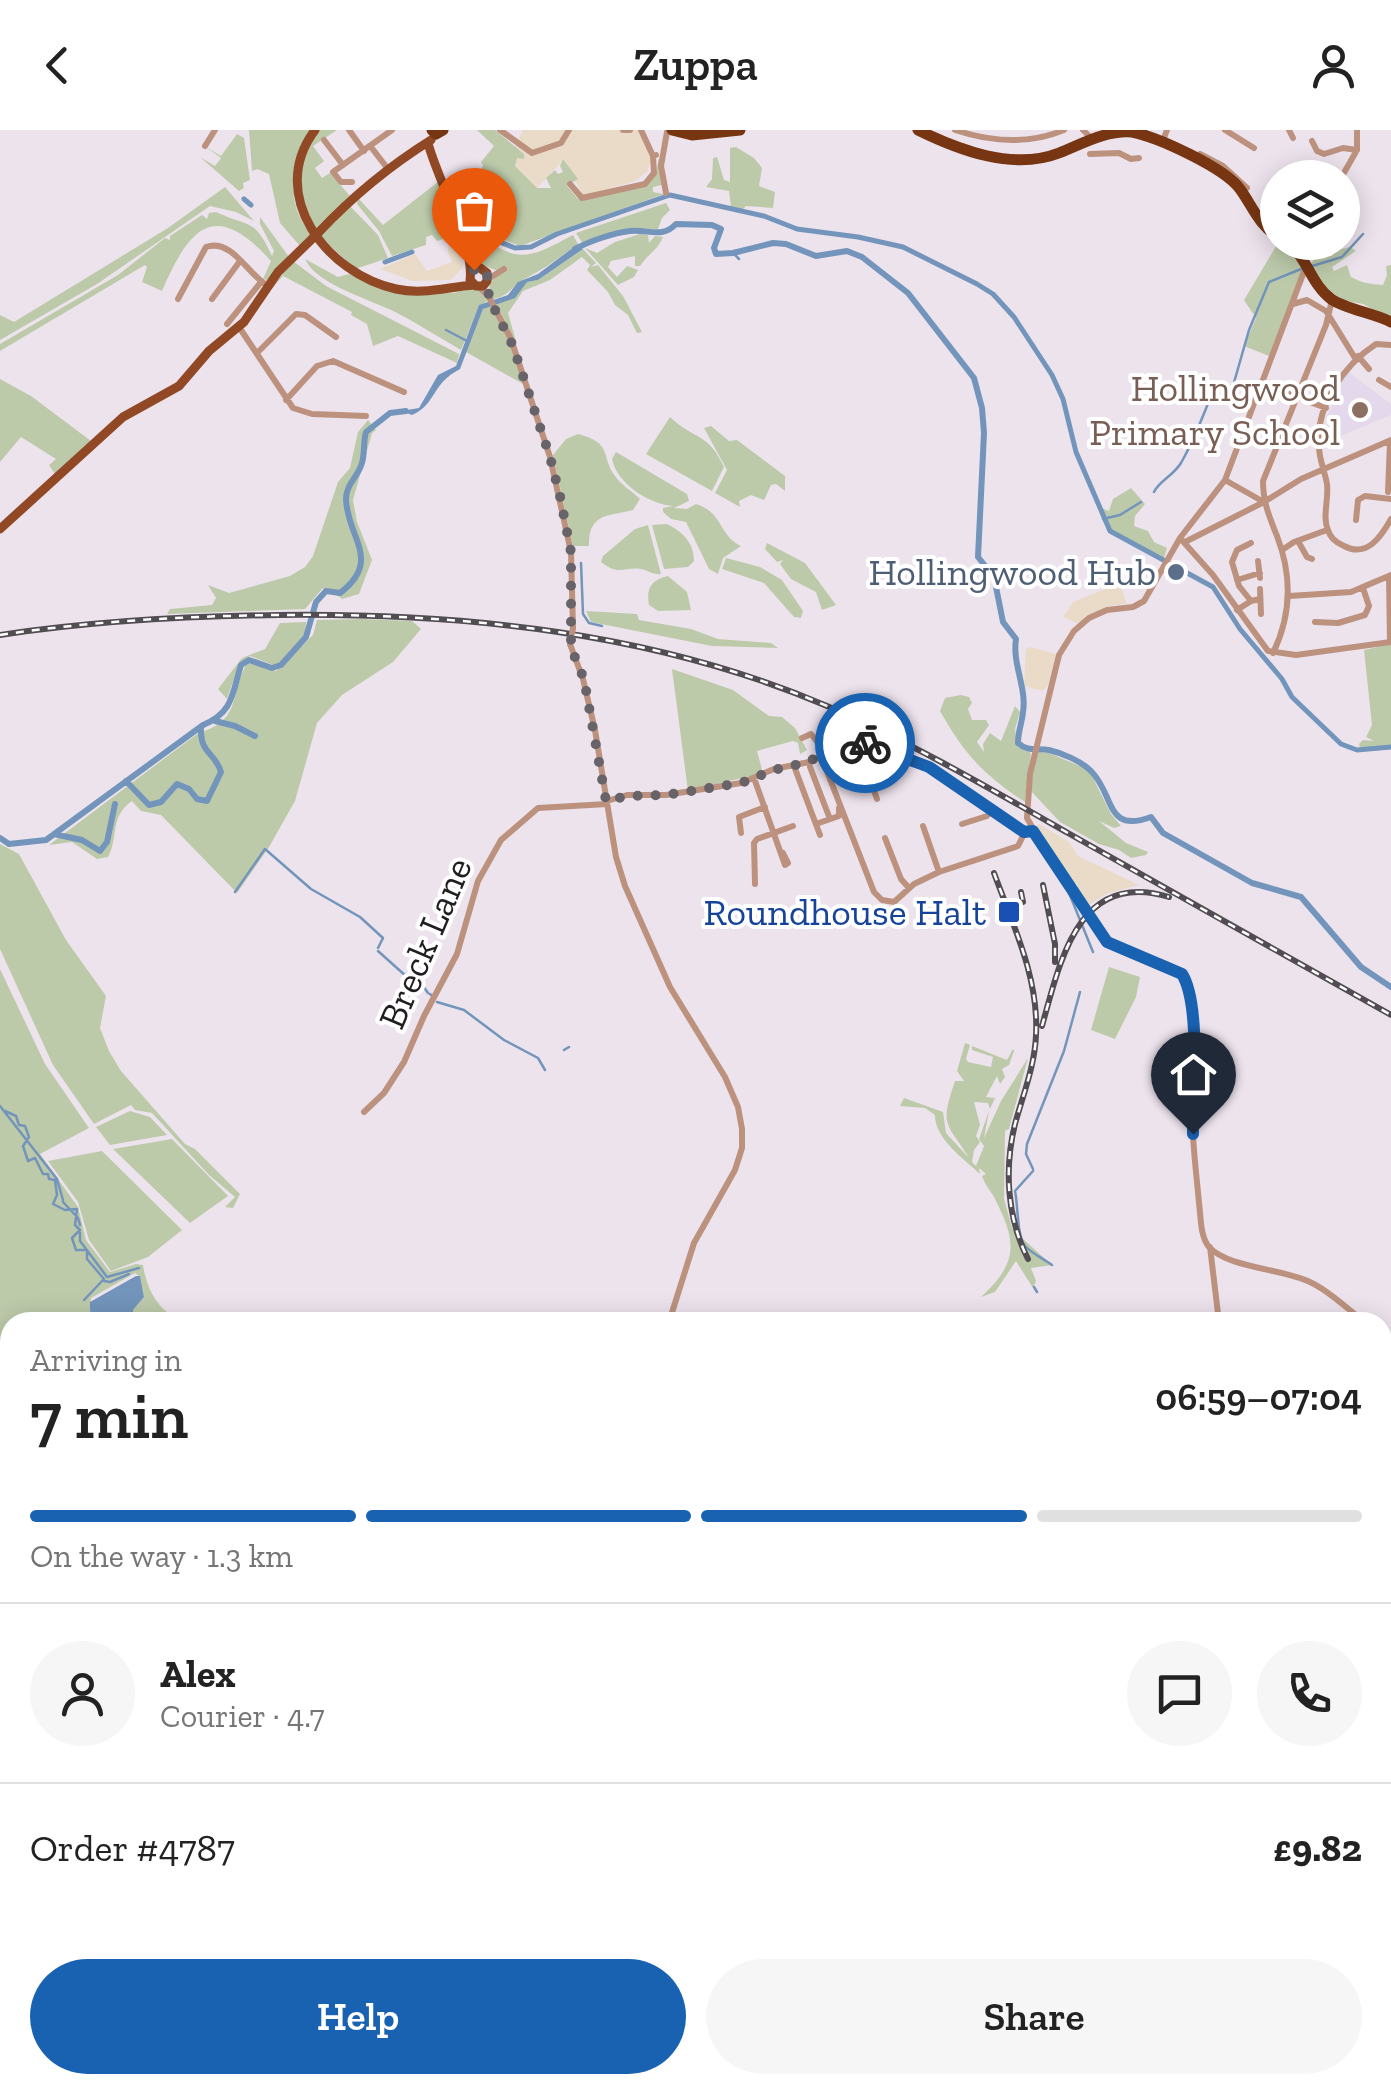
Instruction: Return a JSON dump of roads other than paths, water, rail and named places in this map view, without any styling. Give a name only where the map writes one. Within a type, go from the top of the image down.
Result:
[{"type":"highway","points":[[669,131],[692,135],[740,130]]},
{"type":"highway","points":[[918,130],[985,155],[1035,159],[1116,131],[1164,137],[1218,169],[1241,190],[1260,221]]},
{"type":"highway","points":[[1300,260],[1317,286],[1332,300],[1391,322]]},
{"type":"main road","points":[[2,527],[107,430],[135,408],[179,386],[209,351],[240,327],[265,284],[303,248],[316,235],[388,169],[436,133],[460,235],[478,278],[453,289],[404,290],[380,285],[352,271],[317,238],[300,205],[296,185],[298,164],[315,130]]},
{"type":"street","points":[[205,146],[215,130]]},
{"type":"street","points":[[348,130],[388,169]]},
{"type":"street","points":[[501,130],[528,153],[536,153],[560,143],[569,130]]},
{"type":"street","points":[[641,130],[658,155],[666,193]]},
{"type":"street","points":[[944,142],[953,130],[1017,142],[1064,130]]},
{"type":"street","points":[[1146,130],[1223,166],[1247,188]]},
{"type":"street","points":[[1225,130],[1254,148]]},
{"type":"street","points":[[1351,160],[1357,150],[1357,130]]},
{"type":"street","points":[[570,184],[582,198],[645,184],[654,173],[669,131]]},
{"type":"street","points":[[1116,131],[1119,153]]},
{"type":"street","points":[[352,182],[340,182],[333,172],[387,132]]},
{"type":"street","points":[[324,140],[343,165]]},
{"type":"street","points":[[1312,140],[1316,151],[1324,154],[1342,148],[1357,150]]},
{"type":"street","points":[[1089,143],[1137,157]]},
{"type":"street","points":[[178,299],[206,247],[223,246],[265,284],[226,324]]},
{"type":"street","points":[[1218,1312],[1195,1167],[1196,1066],[1186,980],[1174,968],[1107,942],[1029,832],[1028,788],[1059,655],[1069,637],[1096,614],[1144,601],[1224,480],[1308,260]]},
{"type":"street","points":[[212,299],[240,261]]},
{"type":"street","points":[[501,270],[478,278],[513,346],[550,457],[568,533],[573,628],[570,644],[584,679],[625,886],[670,987],[725,1077],[738,1107],[742,1130],[742,1148],[735,1170],[694,1243],[673,1312]]},
{"type":"street","points":[[1273,653],[1289,596],[1282,550],[1264,502],[1265,471],[1332,300]]},
{"type":"street","points":[[1293,304],[1312,301],[1322,307],[1368,369]]},
{"type":"street","points":[[258,352],[296,314],[305,315],[336,336]]},
{"type":"street","points":[[240,327],[293,408],[304,413],[366,416]]},
{"type":"street","points":[[1386,356],[1391,345],[1376,344],[1340,376],[1326,408],[1318,442],[1328,493],[1328,530],[1341,545],[1359,550],[1378,540],[1391,520]]},
{"type":"street","points":[[286,400],[325,362],[339,362],[400,387]]},
{"type":"street","points":[[1379,380],[1391,387]]},
{"type":"street","points":[[1262,384],[1326,408]]},
{"type":"street","points":[[1182,540],[1264,502],[1324,467],[1390,441],[1390,496],[1365,496],[1358,500],[1356,520]]},
{"type":"street","points":[[1224,480],[1264,502]]},
{"type":"street","points":[[1282,550],[1328,530]]},
{"type":"street","points":[[1182,540],[1273,653],[1296,655],[1391,642],[1390,575],[1364,588],[1337,594],[1289,596]]},
{"type":"street","points":[[1298,541],[1312,559]]},
{"type":"street","points":[[1251,543],[1236,550],[1232,558],[1237,580],[1251,600]]},
{"type":"street","points":[[1237,580],[1260,575],[1258,562]]},
{"type":"street","points":[[1336,580],[1337,594]]},
{"type":"street","points":[[1260,588],[1263,615]]},
{"type":"street","points":[[1314,622],[1338,623],[1362,617],[1369,609],[1364,588]]},
{"type":"street","points":[[1237,610],[1260,599]]},
{"type":"street","points":[[802,738],[811,734],[824,754],[874,892],[882,900],[894,902],[908,888],[939,872],[1018,846],[1029,832]]},
{"type":"street","name":"Breck Lane","points":[[364,1112],[384,1093],[404,1062],[457,954],[478,881],[501,840],[538,808],[692,792],[794,766],[855,740],[910,759],[949,779],[991,811],[1029,832]]},
{"type":"street","points":[[877,799],[872,785],[902,769],[910,759]]},
{"type":"street","points":[[816,824],[841,813],[824,770],[826,765]]},
{"type":"street","points":[[794,766],[820,835]]},
{"type":"street","points":[[810,767],[830,819]]},
{"type":"street","points":[[831,778],[842,774]]},
{"type":"street","points":[[754,778],[782,853]]},
{"type":"street","points":[[741,833],[739,817],[765,806]]},
{"type":"street","points":[[962,824],[991,811]]},
{"type":"street","points":[[848,820],[858,816]]},
{"type":"street","points":[[755,884],[754,844],[793,826]]},
{"type":"street","points":[[925,827],[939,872]]},
{"type":"street","points":[[888,840],[908,888]]},
{"type":"street","points":[[864,864],[875,860]]},
{"type":"street","points":[[1210,1247],[1226,1257],[1311,1282],[1352,1312]]},
{"type":"water","points":[[578,244],[583,249],[538,280],[527,282],[515,298],[483,309],[460,369],[444,381],[420,411],[412,415],[401,411],[419,408],[438,375],[456,366],[479,305],[508,295],[518,282],[538,274]]},
{"type":"water","points":[[140,1276],[144,1297],[133,1312],[91,1312],[90,1302]]},
{"type":"waterway","points":[[460,235],[477,233],[515,248],[531,247],[557,234],[670,195],[764,216],[797,229],[903,247],[977,284],[993,294],[1014,317],[1052,375],[1063,399],[1076,452],[1110,531],[1213,587],[1292,697],[1341,744],[1357,750],[1391,747]]},
{"type":"waterway","points":[[244,199],[251,205]]},
{"type":"waterway","points":[[575,249],[623,232],[660,232],[676,224],[712,225],[721,229],[714,248],[716,254],[773,243],[816,256],[847,251],[862,257],[908,293],[974,378],[982,408],[978,557],[994,577],[1003,622],[1016,639],[1024,703],[1018,743],[1029,749],[1060,753],[1087,767],[1118,816],[1136,821],[1151,817],[1163,833],[1252,883],[1301,897],[1361,967],[1391,987]]},
{"type":"waterway","points":[[1312,266],[1342,257],[1363,234]]},
{"type":"waterway","points":[[385,262],[412,252]]},
{"type":"waterway","points":[[733,253],[739,259]]},
{"type":"waterway","points":[[1216,385],[1233,386],[1249,330],[1269,282],[1301,269]]},
{"type":"waterway","points":[[446,330],[467,341]]},
{"type":"waterway","points":[[1154,492],[1181,463],[1215,387]]},
{"type":"waterway","points":[[0,838],[9,844],[46,840],[221,714],[230,701],[241,665],[249,660],[272,668],[281,665],[306,637],[316,602],[326,591],[340,593],[359,570],[360,548],[348,513],[347,494],[362,463],[366,432],[390,413],[406,411]]},
{"type":"waterway","points":[[1103,519],[1120,515],[1141,502]]},
{"type":"waterway","points":[[581,563],[583,614],[589,623],[602,626]]},
{"type":"waterway","points":[[215,721],[255,736]]},
{"type":"waterway","points":[[126,781],[149,805],[161,802],[177,784],[189,789],[197,799],[207,801],[221,772],[205,748],[201,728]]},
{"type":"waterway","points":[[54,834],[82,840],[100,851],[107,842],[115,804]]},
{"type":"waterway","points":[[235,892],[265,849],[311,889],[360,917],[383,938],[378,948]]},
{"type":"waterway","points":[[1067,888],[1093,952]]},
{"type":"waterway","points":[[378,951],[407,977],[418,979],[428,993]]},
{"type":"waterway","points":[[1033,1169],[1026,1154],[1027,1144],[1064,1051],[1080,992]]},
{"type":"waterway","points":[[437,1002],[464,1010],[504,1040],[538,1058],[545,1070]]},
{"type":"waterway","points":[[564,1050],[569,1047]]},
{"type":"waterway","points":[[0,1106],[57,1179],[63,1200]]},
{"type":"waterway","points":[[5,1111],[25,1126],[29,1137],[23,1146],[28,1161],[35,1158],[43,1174],[55,1180],[57,1195],[53,1204],[65,1210],[77,1209],[75,1225],[80,1230],[72,1238],[76,1250],[87,1250],[87,1259],[104,1279],[84,1300]]},
{"type":"waterway","points":[[1033,1171],[1015,1191],[1020,1235],[1028,1249],[1052,1265]]},
{"type":"waterway","points":[[63,1202],[80,1225]]},
{"type":"waterway","points":[[80,1233],[80,1241],[107,1277],[139,1268]]},
{"type":"waterway","points":[[104,1281],[129,1274]]},
{"type":"waterway","points":[[1034,1287],[1037,1292]]},
{"type":"railway","points":[[0,635],[174,618],[349,615],[489,623],[627,644],[695,660],[827,706],[919,750],[1391,1015]]},
{"type":"railway","points":[[994,873],[1023,952],[1036,1014],[1033,1057],[1009,1158],[1012,1210],[1028,1259]]},
{"type":"railway","points":[[1043,885],[1055,962]]},
{"type":"railway","points":[[1021,892],[1023,902]]},
{"type":"railway","points":[[1042,1026],[1066,950],[1078,927],[1094,909],[1113,896],[1138,892],[1169,897]]},
{"type":"place","name":"Hollingwood Primary School","points":[[1360,410]]},
{"type":"place","name":"Hollingwood Hub","points":[[1176,572]]},
{"type":"place","name":"Roundhouse Halt","points":[[1009,912]]}]
